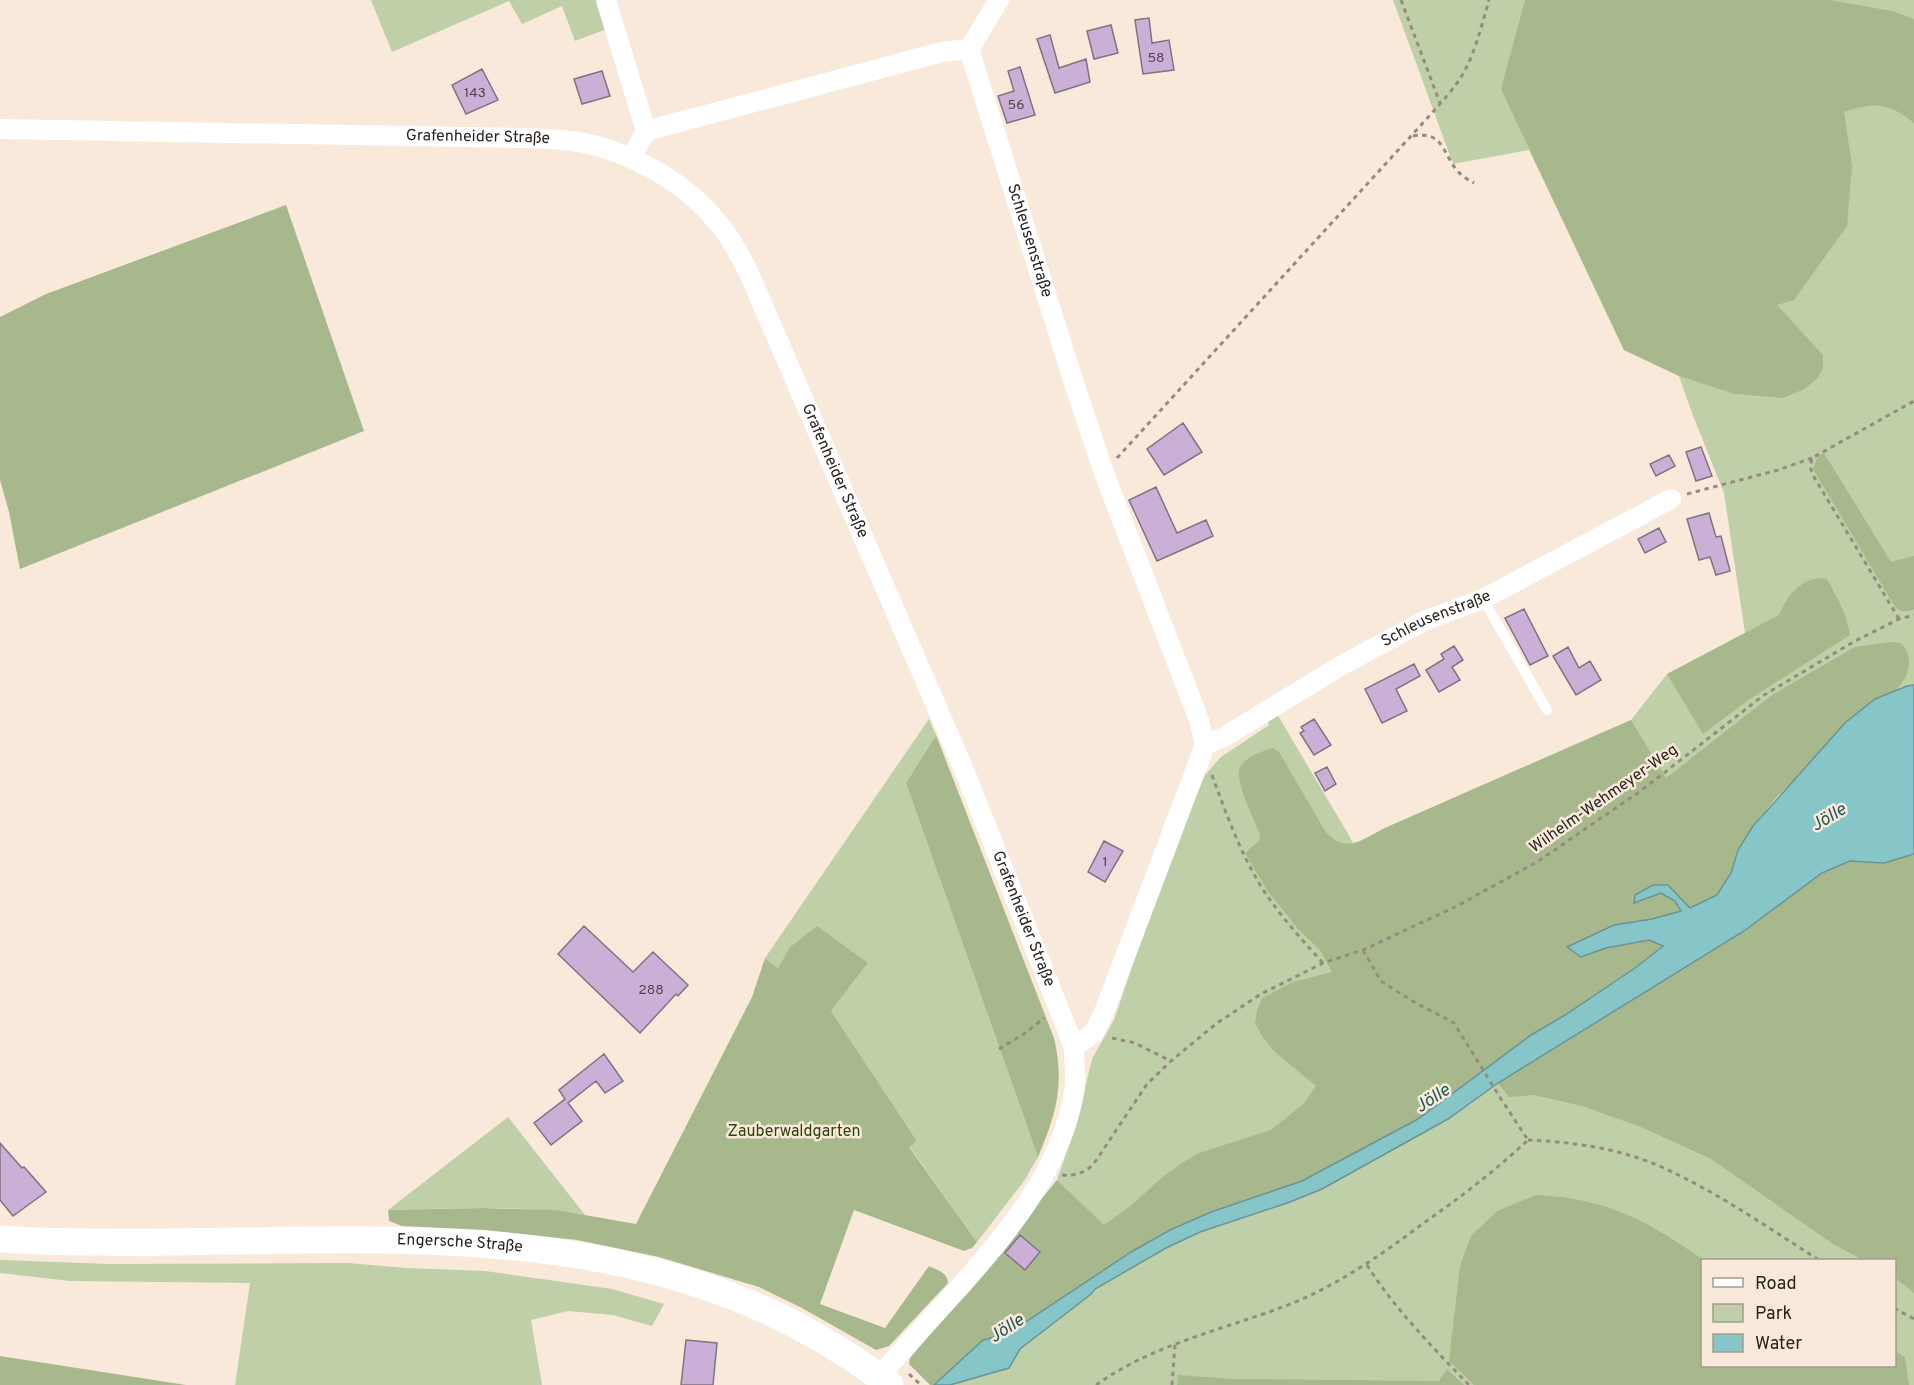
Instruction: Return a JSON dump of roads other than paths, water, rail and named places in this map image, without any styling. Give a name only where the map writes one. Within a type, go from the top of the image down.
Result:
[{"type":"main road","name":"Engersche Straße","points":[[0,1239],[58,1243],[377,1238],[486,1244],[569,1252],[653,1269],[722,1291],[801,1328],[884,1381]]},
{"type":"street","points":[[606,0],[646,131]]},
{"type":"street","points":[[631,158],[646,131],[942,52],[969,49],[999,0]]},
{"type":"street","name":"Schleusenstraße","points":[[969,49],[1072,380],[1104,473],[1199,720],[1204,745],[1224,737],[1342,665],[1424,621],[1483,599],[1671,499]]},
{"type":"street","name":"Grafenheider Straße","points":[[0,129],[523,138],[578,142],[612,150],[665,176],[712,215],[731,241],[748,271],[964,770],[1059,1004],[1074,1047],[1074,1092],[1062,1137],[1046,1174],[1021,1213],[884,1381]]},
{"type":"street","points":[[1074,1047],[1094,1033],[1104,1012],[1204,745]]},
{"type":"lane","points":[[1483,599],[1547,710]]},
{"type":"water","name":"Jölle","points":[[1914,685],[1914,854],[1884,863],[1850,861],[1822,873],[1744,931],[1498,1083],[1448,1119],[1322,1189],[1200,1232],[1166,1248],[1095,1289],[1020,1349],[1009,1368],[950,1385],[934,1385],[983,1340],[1009,1333],[1131,1252],[1170,1230],[1211,1212],[1302,1181],[1418,1119],[1531,1035],[1635,968],[1663,946],[1649,940],[1606,948],[1581,957],[1567,947],[1614,925],[1652,919],[1681,911],[1675,901],[1661,893],[1634,903],[1635,895],[1653,885],[1668,885],[1690,908],[1717,895],[1731,873],[1738,850],[1753,826],[1845,723],[1875,699]]},
{"type":"park label","name":"Zauberwaldgarten","points":[[794,1132]]}]
